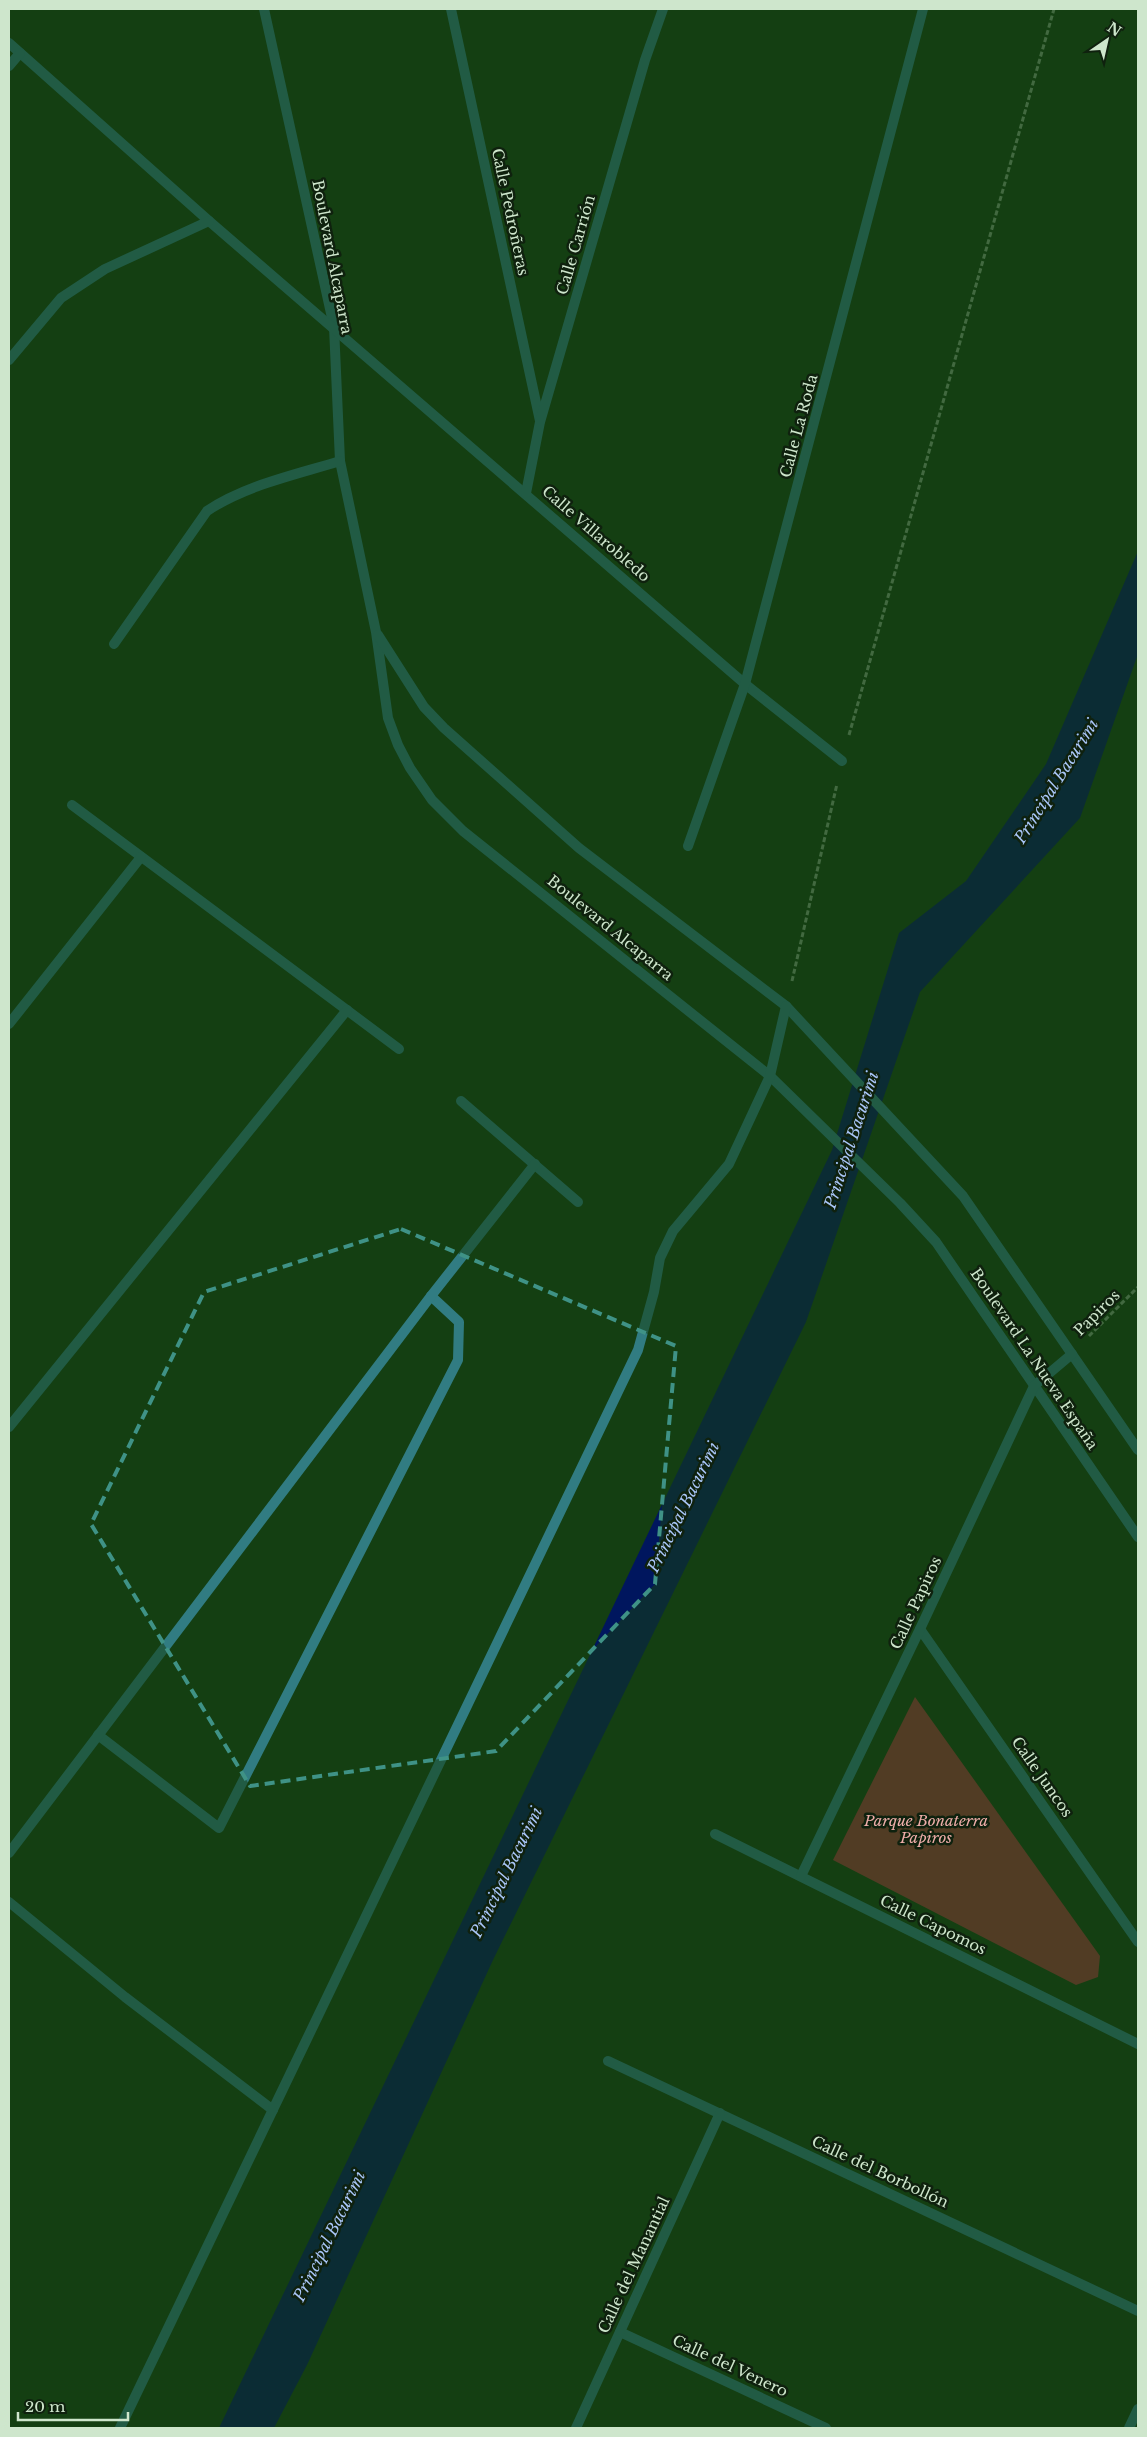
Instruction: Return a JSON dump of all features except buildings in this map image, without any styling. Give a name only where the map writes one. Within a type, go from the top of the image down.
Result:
[{"type":"street","name":"Boulevard Alcaparra","points":[[264,9],[334,327],[340,461],[376,632],[388,718],[398,745],[432,800],[463,831],[770,1076],[793,1096],[900,1203]]},
{"type":"street","name":"Calle Pedroñeras","points":[[451,9],[540,422]]},
{"type":"street","name":"Calle Carrión","points":[[526,493],[540,422],[645,60],[663,9]]},
{"type":"street","name":"Calle La Roda","points":[[688,846],[745,684],[913,57],[923,9]]},
{"type":"street","name":"Calle Villarobledo","points":[[9,43],[209,221],[745,684],[842,761]]},
{"type":"street","points":[[9,66],[20,53]]},
{"type":"street","points":[[9,360],[61,298],[105,269],[209,221]]},
{"type":"street","points":[[114,644],[206,511],[226,499],[245,491],[340,461]]},
{"type":"street","name":"Boulevard Alcaparra","points":[[376,632],[424,707],[444,728],[579,848],[786,1006],[963,1196],[1072,1354]]},
{"type":"street","points":[[72,805],[399,1049]]},
{"type":"street","points":[[9,1024],[141,857]]},
{"type":"street","points":[[120,2428],[638,1350],[654,1292],[660,1258],[673,1231],[729,1164],[770,1076],[786,1006]]},
{"type":"street","points":[[9,1427],[347,1010]]},
{"type":"street","points":[[461,1101],[578,1202]]},
{"type":"street","points":[[9,1853],[431,1296],[535,1164]]},
{"type":"street","name":"Boulevard La Nueva España","points":[[900,1203],[936,1242],[1138,1535]]},
{"type":"street","points":[[98,1735],[219,1828],[458,1360],[459,1322],[431,1296]]},
{"type":"street","points":[[1072,1354],[1138,1450]]},
{"type":"street","name":"Calle Papiros","points":[[801,1876],[920,1630],[1034,1386],[1072,1354]]},
{"type":"street","name":"Calle Juncos","points":[[920,1630],[1138,1942]]},
{"type":"street","name":"Calle Capomos","points":[[715,1834],[1138,2044]]},
{"type":"street","points":[[9,1902],[125,1997],[273,2110]]},
{"type":"street","name":"Calle del Borbollón","points":[[608,2061],[1138,2311]]},
{"type":"street","name":"Calle del Manantial","points":[[576,2428],[720,2113]]},
{"type":"street","name":"Calle del Venero","points":[[620,2332],[826,2428]]},
{"type":"street","points":[[1129,2428],[1138,2409]]},
{"type":"path","points":[[786,1006],[842,761],[1054,9]]},
{"type":"path","name":"Papiros","points":[[1072,1354],[1138,1287]]},
{"type":"highlighted area","points":[[401,1229],[676,1346],[655,1584],[496,1751],[250,1786],[91,1524],[204,1292]]},
{"type":"green space","name":"Parque Bonaterra Papiros","points":[[915,1697],[1100,1956],[1098,1977],[1076,1985],[833,1860]]},
{"type":"water","name":"Principal Bacurimi","points":[[1138,551],[1138,654],[1080,818],[920,992],[806,1322],[493,1960],[307,2365],[274,2428],[219,2428],[832,1150],[899,933],[966,881],[1046,764]]}]
